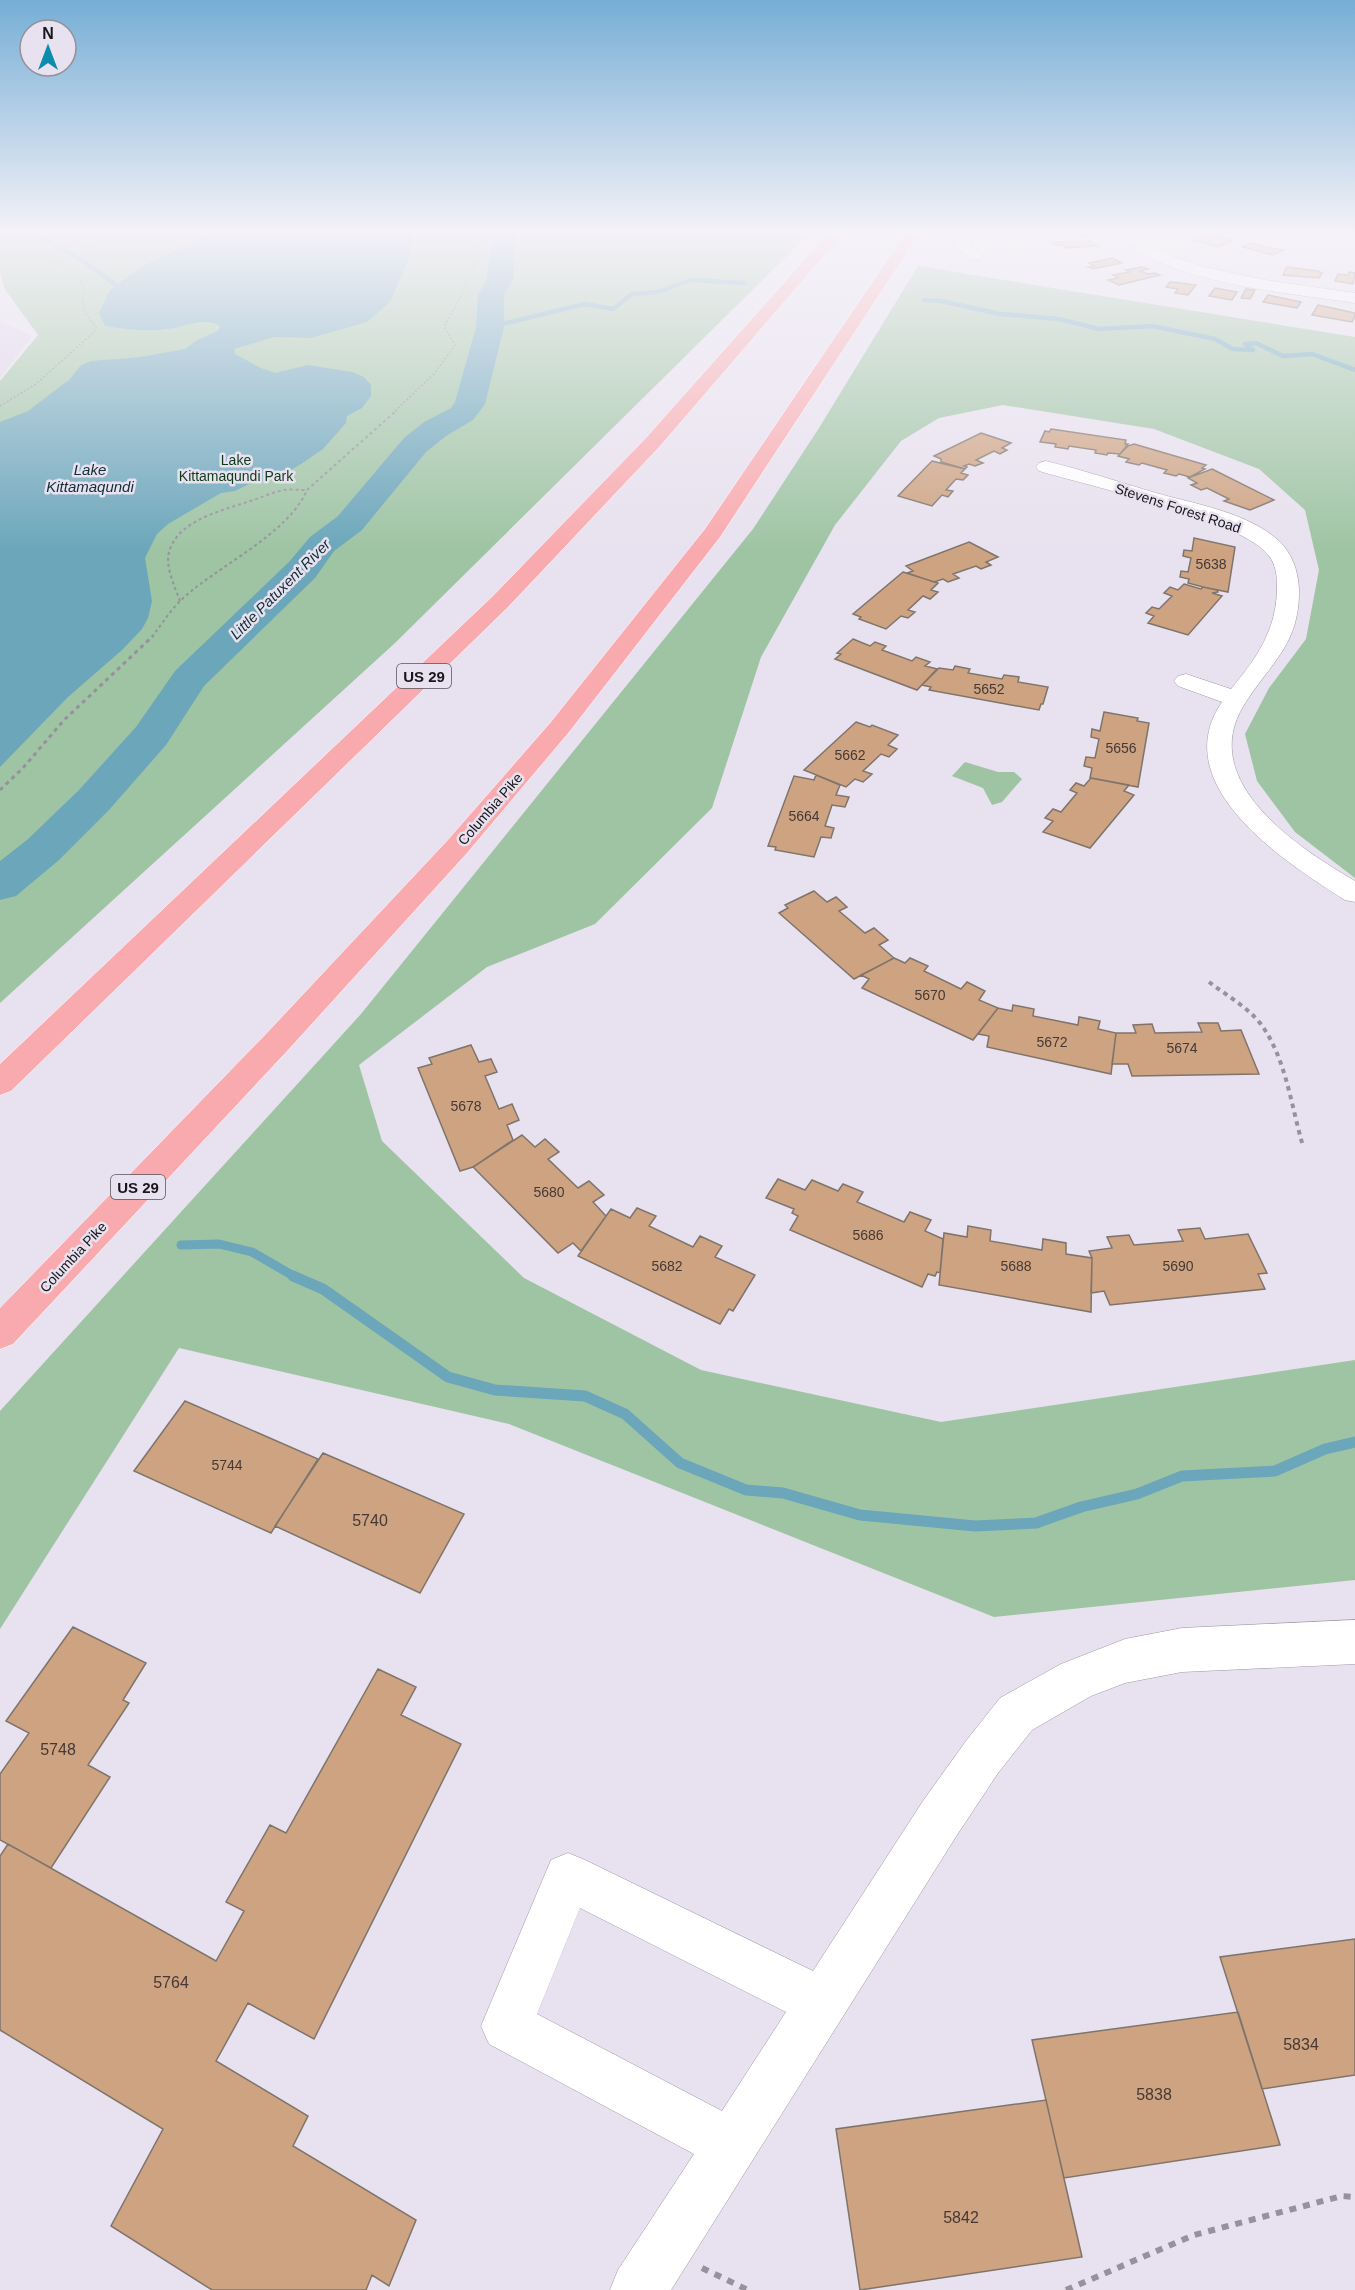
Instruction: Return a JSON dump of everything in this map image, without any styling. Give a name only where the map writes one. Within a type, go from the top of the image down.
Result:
[{"type":"highway","name":"US 29","points":[[0,1083],[508,594],[653,442],[744,338]]},
{"type":"highway","name":"Columbia Pike","points":[[0,1333],[434,872],[560,728],[713,533],[843,338]]},
{"type":"street","name":"Stevens Forest Road","points":[[1046,467],[1224,519],[1251,531],[1277,550],[1286,565],[1289,585],[1282,632],[1272,653],[1235,698],[1221,728],[1220,749],[1224,769],[1241,804],[1287,848],[1319,872],[1355,893]]},
{"type":"street","points":[[1186,681],[1235,698]]},
{"type":"street","points":[[638,2290],[940,1818],[982,1757],[1016,1714],[1077,1680],[1125,1661],[1182,1650],[1355,1642]]},
{"type":"street","points":[[732,2145],[507,2026],[568,1877],[823,2002]]},
{"type":"path","points":[[0,406],[36,384],[87,338]]},
{"type":"path","points":[[0,790],[23,768],[64,720],[152,637],[180,601],[274,530],[302,502],[307,490],[418,390],[454,350],[450,338]]},
{"type":"path","points":[[180,601],[169,562],[169,553],[171,546],[187,529],[200,519],[221,509],[282,490],[307,490]]},
{"type":"path","points":[[1209,982],[1248,1011],[1265,1030],[1274,1048],[1303,1146]]},
{"type":"path","points":[[1066,2290],[1194,2235],[1342,2196],[1355,2197]]},
{"type":"shaded area","points":[[0,338],[31,338],[0,378]]},
{"type":"green space","name":"Lake Kittamaqundi Park","points":[[36,338],[704,338],[395,643],[0,1003],[0,381]]},
{"type":"green space","points":[[874,338],[1355,338],[1355,878],[1295,832],[1257,781],[1245,734],[1269,688],[1306,639],[1319,570],[1305,510],[1259,469],[1154,429],[1003,405],[939,418],[901,441],[835,525],[761,657],[712,808],[595,924],[487,967],[359,1065],[382,1141],[524,1278],[701,1370],[941,1422],[1355,1360],[1355,1580],[994,1617],[509,1424],[179,1348],[0,1629],[0,1411],[361,1014],[753,529]]},
{"type":"green space","points":[[965,762],[998,772],[1014,772],[1022,779],[1002,802],[992,805],[983,788],[952,776]]},
{"type":"water","name":"Lake Kittamaqundi","points":[[202,338],[271,338],[234,349],[235,354],[275,373],[308,365],[352,372],[364,377],[371,385],[371,396],[362,408],[347,416],[346,423],[323,449],[301,464],[261,483],[251,483],[235,491],[221,493],[168,524],[157,534],[145,558],[152,601],[148,618],[142,629],[122,650],[68,697],[0,767],[0,422],[28,411],[70,379],[81,365],[91,361],[141,357],[185,349]]},
{"type":"building","points":[[1051,429],[1126,440],[1125,444],[1128,444],[1120,454],[1108,453],[1107,455],[1095,453],[1096,450],[1069,446],[1068,449],[1055,447],[1056,444],[1040,442],[1045,431],[1049,432]]},
{"type":"building","points":[[981,433],[1011,443],[1002,448],[1007,450],[1000,454],[994,451],[976,460],[983,463],[975,466],[969,464],[964,466],[967,467],[965,469],[941,462],[941,459],[934,456]]},
{"type":"building","points":[[1134,444],[1206,465],[1202,468],[1205,469],[1190,477],[1179,474],[1176,476],[1164,473],[1167,470],[1142,463],[1139,465],[1126,462],[1129,459],[1118,456],[1128,446]]},
{"type":"building","points":[[932,461],[965,469],[961,473],[968,475],[963,480],[956,479],[946,490],[953,491],[948,497],[942,495],[932,506],[898,496]]},
{"type":"building","points":[[1212,469],[1274,500],[1250,510],[1224,501],[1229,499],[1207,488],[1201,490],[1191,485],[1197,483],[1188,478]]},
{"type":"building","points":[[1194,538],[1235,547],[1228,592],[1188,583],[1189,579],[1180,577],[1181,571],[1188,572],[1191,558],[1183,556],[1184,550],[1192,551]]},
{"type":"building","points":[[969,542],[998,557],[986,562],[991,565],[981,569],[976,566],[953,574],[959,578],[948,582],[943,579],[934,582],[907,573],[913,571],[906,566]]},
{"type":"building","points":[[903,572],[938,583],[931,590],[938,592],[930,599],[923,596],[908,610],[915,612],[908,618],[901,616],[886,629],[859,619],[861,617],[853,614]]},
{"type":"building","points":[[1184,584],[1201,589],[1203,587],[1217,590],[1218,592],[1212,593],[1222,596],[1188,635],[1148,623],[1154,616],[1146,613],[1152,607],[1159,609],[1172,596],[1164,593],[1170,587],[1178,590]]},
{"type":"building","points":[[853,639],[870,646],[875,642],[886,646],[882,650],[912,661],[916,657],[930,662],[925,666],[937,669],[917,690],[835,659],[841,654],[837,653]]},
{"type":"building","points":[[955,666],[970,669],[968,673],[1002,679],[1004,675],[1019,677],[1018,682],[1048,687],[1043,704],[1039,710],[929,690],[931,687],[922,685],[939,668],[953,670]]},
{"type":"building","points":[[1104,712],[1138,718],[1137,721],[1149,723],[1138,787],[1090,778],[1092,768],[1084,766],[1086,757],[1095,758],[1099,739],[1091,737],[1092,729],[1100,731]]},
{"type":"building","points":[[856,722],[870,727],[872,725],[898,735],[888,745],[897,749],[889,757],[881,754],[863,771],[872,774],[863,782],[855,779],[846,787],[804,770]]},
{"type":"building","points":[[816,775],[840,785],[836,795],[849,797],[845,807],[832,805],[825,826],[834,828],[831,838],[821,837],[814,857],[775,850],[776,847],[768,846],[794,776],[814,780]]},
{"type":"building","points":[[1091,778],[1129,785],[1124,791],[1134,795],[1090,848],[1043,832],[1053,821],[1045,818],[1053,809],[1061,812],[1077,793],[1070,790],[1076,783],[1084,786]]},
{"type":"building","points":[[814,891],[827,902],[836,897],[847,907],[839,911],[865,933],[874,928],[888,940],[879,945],[894,958],[854,979],[779,913],[788,908],[785,905]]},
{"type":"building","points":[[894,958],[905,963],[910,958],[928,966],[924,971],[961,989],[967,982],[985,991],[979,1000],[998,1008],[973,1040],[862,988],[869,979],[861,975]]},
{"type":"building","points":[[1013,1005],[1034,1009],[1033,1016],[1078,1025],[1079,1017],[1100,1021],[1098,1029],[1116,1033],[1111,1074],[987,1047],[989,1036],[978,1034],[998,1008],[1012,1011]]},
{"type":"building","points":[[1198,1023],[1218,1023],[1221,1031],[1241,1030],[1259,1074],[1132,1076],[1128,1064],[1112,1064],[1116,1033],[1136,1033],[1133,1025],[1152,1024],[1155,1033],[1202,1032]]},
{"type":"building","points":[[471,1045],[479,1062],[491,1059],[497,1072],[485,1076],[499,1109],[512,1104],[519,1120],[507,1125],[513,1140],[473,1167],[460,1171],[418,1068],[432,1064],[429,1058]]},
{"type":"building","points":[[522,1135],[535,1147],[545,1139],[559,1152],[548,1159],[578,1188],[589,1181],[604,1195],[593,1202],[606,1216],[581,1251],[573,1243],[558,1253],[473,1167]]},
{"type":"building","points":[[778,1179],[805,1190],[812,1180],[838,1191],[843,1184],[863,1192],[857,1202],[904,1222],[910,1212],[931,1220],[925,1231],[943,1239],[940,1273],[937,1272],[935,1276],[928,1274],[922,1287],[790,1230],[798,1216],[792,1213],[794,1209],[766,1198]]},
{"type":"building","points":[[637,1208],[656,1216],[649,1226],[693,1247],[700,1236],[722,1246],[715,1257],[755,1275],[733,1311],[729,1309],[720,1324],[578,1256],[611,1209],[630,1218]]},
{"type":"building","points":[[968,1226],[991,1230],[990,1241],[1042,1250],[1043,1239],[1066,1243],[1066,1254],[1092,1258],[1091,1312],[939,1285],[944,1233],[967,1237]]},
{"type":"building","points":[[1200,1228],[1205,1239],[1248,1234],[1267,1273],[1258,1274],[1265,1289],[1110,1305],[1104,1291],[1091,1293],[1092,1258],[1089,1251],[1112,1248],[1107,1237],[1129,1235],[1134,1245],[1183,1241],[1178,1230]]},
{"type":"building","points":[[185,1401],[318,1459],[271,1533],[134,1471]]},
{"type":"building","points":[[323,1453],[464,1514],[420,1593],[275,1526]]},
{"type":"building","points":[[73,1627],[146,1663],[123,1700],[129,1703],[88,1765],[110,1777],[51,1868],[0,1840],[0,1774],[29,1733],[6,1721]]},
{"type":"building","points":[[378,1669],[416,1687],[401,1715],[461,1744],[314,2039],[248,2003],[216,2061],[308,2116],[293,2146],[416,2220],[389,2286],[372,2275],[366,2290],[212,2290],[111,2226],[163,2129],[0,2030],[0,1856],[8,1844],[216,1961],[244,1911],[226,1902],[270,1825],[286,1833]]},
{"type":"building","points":[[1355,1939],[1355,2075],[1262,2089],[1220,1957]]},
{"type":"building","points":[[1238,2012],[1280,2145],[1064,2178],[1032,2040]]},
{"type":"building","points":[[1046,2100],[1082,2257],[860,2290],[836,2129]]},
{"type":"waterway","name":"Little Patuxent River","points":[[0,885],[43,850],[94,800],[151,736],[189,679],[302,570],[322,544],[350,523],[415,445],[435,429],[462,414],[470,404],[488,338]]},
{"type":"waterway","points":[[1210,338],[1233,349],[1253,350],[1245,344],[1256,343],[1283,356],[1312,354],[1355,370]]},
{"type":"waterway","points":[[181,1245],[219,1244],[252,1252],[295,1277]]},
{"type":"waterway","points":[[295,1277],[323,1289],[448,1377],[495,1390],[585,1396],[625,1414],[680,1463],[746,1490],[783,1493],[860,1515],[975,1526],[1036,1523],[1081,1507],[1137,1494],[1182,1476],[1275,1471],[1325,1449],[1355,1442]]}]
